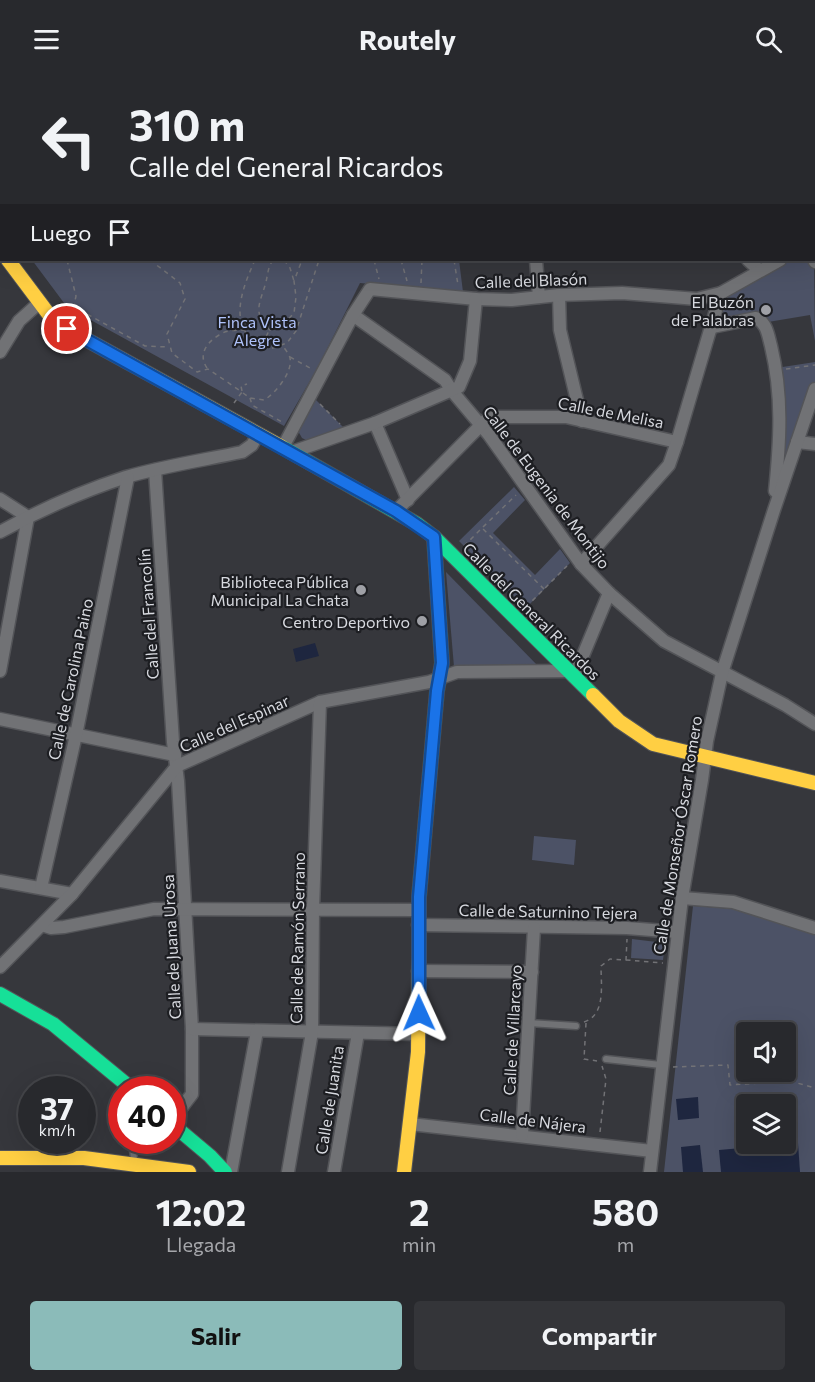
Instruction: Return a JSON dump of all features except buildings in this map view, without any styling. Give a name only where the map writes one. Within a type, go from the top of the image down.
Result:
[{"type":"street","name":"Calle del General Ricardos","points":[[9,261],[50,316],[67,329],[396,511],[434,537],[619,721],[653,744],[815,783]]},
{"type":"street","points":[[536,261],[539,297]]},
{"type":"street","points":[[749,261],[759,270]]},
{"type":"street","name":"Calle del Blasón","points":[[287,450],[353,315],[370,289],[476,300],[622,293],[697,298],[721,293],[778,261]]},
{"type":"street","points":[[576,563],[669,465],[721,293]]},
{"type":"street","points":[[559,295],[560,330],[582,421]]},
{"type":"street","points":[[287,450],[375,423],[459,387],[470,361],[476,300]]},
{"type":"street","points":[[0,351],[19,321],[39,303]]},
{"type":"street","name":"Calle de Eugenia de Montijo","points":[[353,315],[445,380],[482,425],[576,563],[609,593],[664,641],[785,705],[815,724]]},
{"type":"street","name":"Calle de Monseñor Óscar Romero","points":[[712,327],[756,318],[766,329],[777,374],[780,405],[780,437],[774,510]]},
{"type":"street","name":"Calle de Monseñor Óscar Romero","points":[[650,1172],[667,1066],[677,932],[706,741],[722,673],[815,389]]},
{"type":"street","name":"Calle de Melisa","points":[[396,511],[487,419],[566,417],[677,442]]},
{"type":"street","points":[[375,423],[408,500]]},
{"type":"street","points":[[0,532],[28,517],[128,477],[242,452],[252,445],[258,434]]},
{"type":"street","points":[[797,442],[815,444]]},
{"type":"street","name":"Calle del Francolín","points":[[155,470],[176,760]]},
{"type":"street","name":"Calle de Carolina Paino","points":[[41,888],[76,735],[128,477]]},
{"type":"street","points":[[0,499],[28,517]]},
{"type":"street","points":[[1,664],[28,517]]},
{"type":"street","points":[[404,1172],[419,1034],[418,910],[437,691],[442,663],[434,537]]},
{"type":"street","points":[[571,674],[609,593]]},
{"type":"street","name":"Calle del Espinar","points":[[0,968],[72,894],[176,760],[320,702],[429,682],[457,672],[571,674]]},
{"type":"street","name":"Calle de Ramón Serrano","points":[[288,1172],[312,1032],[313,909],[320,702]]},
{"type":"street","points":[[0,719],[176,760]]},
{"type":"street","name":"Calle de Juana Urosa","points":[[176,760],[192,1029],[192,1094],[186,1105]]},
{"type":"street","points":[[0,881],[72,894]]},
{"type":"street","points":[[682,898],[733,902],[815,928]]},
{"type":"street","points":[[42,925],[51,928],[64,927],[154,909],[418,910]]},
{"type":"street","name":"Calle de Saturnino Tejera","points":[[418,925],[627,928],[677,932]]},
{"type":"street","name":"Calle de Villarcayo","points":[[522,1135],[534,928]]},
{"type":"street","points":[[418,971],[532,972]]},
{"type":"street","points":[[0,994],[36,1013],[69,1035],[117,1076]]},
{"type":"street","points":[[192,1029],[419,1034]]},
{"type":"street","points":[[231,1172],[257,1031]]},
{"type":"street","name":"Calle de Juanita","points":[[334,1172],[358,1033]]},
{"type":"street","name":"Calle de Nájera","points":[[410,1124],[652,1151]]},
{"type":"street","points":[[186,1137],[225,1172]]},
{"type":"street","points":[[0,1158],[92,1165],[134,1164],[187,1169]]},
{"type":"lane","points":[[529,1023],[577,1025]]},
{"type":"lane","points":[[606,1059],[667,1066]]},
{"type":"lane","points":[[133,1154],[134,1164]]},
{"type":"path","points":[[67,261],[76,296],[74,306],[76,308],[145,346],[170,347]]},
{"type":"path","points":[[151,261],[180,283],[184,299],[167,334],[172,353],[197,372],[208,369]]},
{"type":"path","points":[[255,261],[246,279],[239,310],[245,329],[252,340],[270,349],[287,343],[296,331],[319,261]]},
{"type":"path","points":[[270,330],[263,324],[259,315],[259,298],[272,261]]},
{"type":"path","points":[[270,330],[280,328],[294,313],[296,297],[294,281],[290,268],[285,261]]},
{"type":"path","points":[[294,281],[302,261]]},
{"type":"path","points":[[374,261],[380,281]]},
{"type":"path","points":[[401,261],[407,283]]},
{"type":"path","points":[[414,284],[422,284],[422,261]]},
{"type":"path","points":[[454,261],[458,287]]},
{"type":"path","points":[[245,329],[220,334],[202,355],[202,360],[208,369],[250,398],[264,400],[277,390],[290,365],[290,357]]},
{"type":"path","points":[[262,346],[270,330]]},
{"type":"path","points":[[282,345],[290,357],[312,369]]},
{"type":"path","points":[[780,370],[815,365]]},
{"type":"path","points":[[234,404],[242,392]]},
{"type":"path","points":[[250,398],[252,405],[283,423]]},
{"type":"path","points":[[315,399],[343,427]]},
{"type":"path","points":[[462,548],[521,490]]},
{"type":"path","points":[[482,528],[544,589]]},
{"type":"path","points":[[524,610],[544,589],[576,563]]},
{"type":"path","points":[[626,960],[627,939]]},
{"type":"path","points":[[577,1025],[597,1013],[600,1003],[601,966],[610,959],[667,963]]},
{"type":"path","points":[[586,1021],[584,1059],[597,1061],[603,1067],[606,1079],[599,1139]]},
{"type":"path","points":[[667,1066],[728,1065],[730,1085],[790,1081],[815,1088]]},
{"type":"green space","name":"Finca Vista Alegre","points":[[33,261],[459,261],[463,292],[360,283],[318,367],[284,426],[67,307]]},
{"type":"green space","points":[[777,261],[814,261],[815,341],[810,315],[768,322],[717,323],[725,294]]},
{"type":"green space","points":[[815,362],[815,389],[780,479],[776,368]]},
{"type":"green space","points":[[315,399],[343,427],[306,440],[298,431]]},
{"type":"green space","points":[[514,487],[525,500],[493,533],[535,575],[560,549],[570,563],[526,608],[459,541]]},
{"type":"green space","points":[[446,572],[538,666],[454,667]]},
{"type":"green space","points":[[534,836],[576,840],[574,865],[532,860]]},
{"type":"green space","points":[[693,906],[734,909],[815,934],[815,1172],[664,1172]]},
{"type":"green space","points":[[632,939],[665,943],[663,960],[631,958]]},
{"type":"shaded area","points":[[315,643],[319,656],[296,662],[293,649]]},
{"type":"shaded area","points":[[698,1097],[699,1118],[678,1120],[676,1099]]},
{"type":"shaded area","points":[[796,1143],[798,1143],[800,1172],[721,1172],[719,1150],[736,1148],[736,1154],[796,1154]]},
{"type":"shaded area","points":[[700,1145],[703,1172],[683,1172],[681,1147]]},
{"type":"traffic: fast","points":[[282,447],[417,524],[434,537],[593,695]]},
{"type":"traffic: fast","points":[[419,957],[419,897],[437,691],[442,663],[434,537]]},
{"type":"traffic: fast","points":[[0,994],[53,1024],[116,1076]]},
{"type":"traffic: fast","points":[[186,1136],[225,1172]]},
{"type":"traffic: slow","points":[[9,261],[50,316],[67,329],[282,447]]},
{"type":"traffic: slow","points":[[593,695],[619,721],[653,744],[815,783]]},
{"type":"traffic: slow","points":[[404,1172],[418,1052],[419,957]]},
{"type":"traffic: slow","points":[[0,1158],[84,1158],[189,1172]]},
{"type":"place","name":"El Buzón de Palabras","points":[[766,310]]},
{"type":"place","name":"Biblioteca Pública Municipal La Chata","points":[[361,590]]},
{"type":"place","name":"Centro Deportivo","points":[[422,621]]},
{"type":"route","points":[[67,329],[396,511],[434,537],[442,663],[437,691],[419,897],[419,1013]]}]
